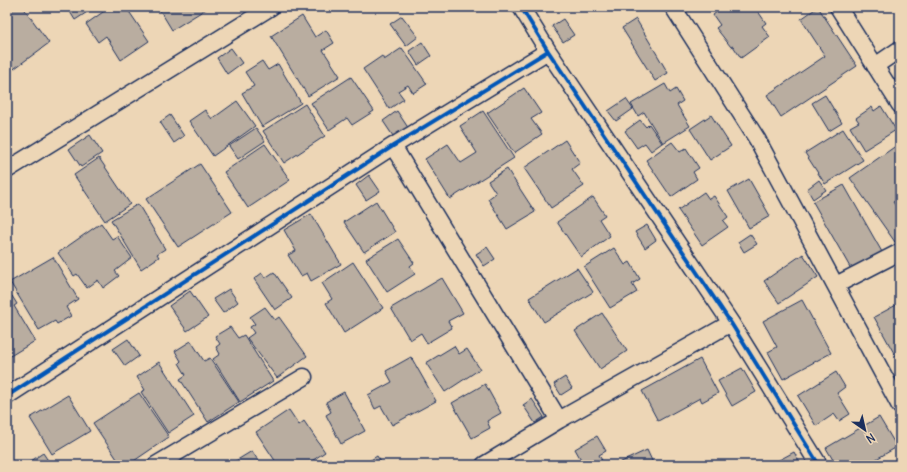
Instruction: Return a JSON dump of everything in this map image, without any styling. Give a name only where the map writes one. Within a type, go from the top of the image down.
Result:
[{"type":"street","points":[[7,170],[271,7]]},
{"type":"street","points":[[521,7],[548,51],[731,323],[819,465]]},
{"type":"street","points":[[673,7],[756,139],[900,406]]},
{"type":"street","points":[[838,7],[900,105]]},
{"type":"street","points":[[875,66],[900,49]]},
{"type":"street","points":[[7,396],[394,146],[548,51]]},
{"type":"street","points":[[394,146],[559,420]]},
{"type":"street","points":[[836,285],[900,252]]},
{"type":"street","points":[[484,465],[559,420],[731,323]]},
{"type":"street","points":[[156,465],[304,376]]},
{"type":"building","points":[[7,7],[23,7],[49,43],[11,71],[7,66]]},
{"type":"building","points":[[67,7],[95,7],[75,20]]},
{"type":"building","points":[[110,7],[126,7],[149,41],[121,60],[106,36],[98,42],[86,24]]},
{"type":"building","points":[[158,7],[205,7],[206,9],[172,30]]},
{"type":"building","points":[[723,7],[755,7],[766,23],[762,26],[770,37],[741,58],[733,46],[731,47],[716,28],[720,25],[713,15]]},
{"type":"building","points":[[818,7],[857,66],[781,117],[767,95],[825,56],[801,19]]},
{"type":"building","points":[[302,16],[315,37],[326,30],[334,43],[323,50],[340,76],[308,96],[271,36]]},
{"type":"building","points":[[402,16],[418,37],[406,46],[390,24]]},
{"type":"building","points":[[563,19],[574,35],[563,42],[552,26]]},
{"type":"building","points":[[636,19],[668,73],[655,81],[622,28]]},
{"type":"building","points":[[422,42],[431,56],[418,65],[409,51]]},
{"type":"building","points":[[231,48],[242,63],[227,74],[217,58]]},
{"type":"building","points":[[402,48],[427,84],[413,93],[408,85],[398,91],[404,99],[389,109],[363,69],[382,56],[384,60]]},
{"type":"building","points":[[262,61],[268,70],[278,64],[301,103],[262,127],[242,93],[254,86],[245,72]]},
{"type":"building","points":[[351,77],[374,111],[352,125],[347,118],[329,130],[311,103]]},
{"type":"building","points":[[665,84],[670,93],[676,89],[683,101],[677,105],[690,126],[663,143],[644,112],[638,116],[631,104]]},
{"type":"building","points":[[524,88],[541,113],[531,119],[542,134],[514,153],[487,113]]},
{"type":"building","points":[[825,95],[842,123],[829,131],[812,103]]},
{"type":"building","points":[[626,99],[633,109],[616,121],[608,111]]},
{"type":"building","points":[[237,101],[255,126],[213,156],[189,121],[205,110],[212,119]]},
{"type":"building","points":[[305,104],[325,136],[284,163],[263,131]]},
{"type":"building","points":[[881,106],[896,130],[864,150],[850,127],[859,122],[856,118],[872,107],[874,111]]},
{"type":"building","points":[[397,111],[409,129],[395,139],[383,121]]},
{"type":"building","points":[[483,111],[514,158],[450,199],[425,159],[448,144],[461,163],[477,153],[460,126]]},
{"type":"building","points":[[170,115],[184,136],[174,143],[160,122]]},
{"type":"building","points":[[711,115],[731,146],[710,160],[690,129]]},
{"type":"building","points":[[640,120],[646,127],[649,124],[662,143],[651,151],[645,143],[637,148],[625,131]]},
{"type":"building","points":[[256,128],[265,141],[238,159],[229,146]]},
{"type":"building","points":[[843,129],[863,160],[825,184],[805,153]]},
{"type":"building","points":[[90,135],[102,153],[81,167],[69,149]]},
{"type":"building","points":[[565,140],[580,163],[572,169],[584,186],[551,208],[524,168]]},
{"type":"building","points":[[672,142],[680,152],[686,148],[699,168],[693,172],[697,179],[671,197],[646,160]]},
{"type":"building","points":[[900,143],[900,197],[893,202],[900,212],[900,239],[895,242],[850,178]]},
{"type":"building","points":[[265,144],[290,180],[248,208],[224,172]]},
{"type":"building","points":[[99,158],[130,204],[105,221],[74,175]]},
{"type":"building","points":[[200,164],[232,212],[178,247],[146,199]]},
{"type":"building","points":[[507,169],[535,212],[507,229],[488,199],[496,193],[488,181]]},
{"type":"building","points":[[369,175],[380,191],[366,200],[356,185]]},
{"type":"building","points":[[749,179],[770,216],[749,228],[728,191]]},
{"type":"building","points":[[819,180],[826,190],[813,199],[807,189]]},
{"type":"building","points":[[844,185],[882,252],[851,269],[813,202]]},
{"type":"building","points":[[704,192],[709,199],[714,196],[728,217],[723,221],[728,227],[702,245],[678,210]]},
{"type":"building","points":[[593,197],[605,215],[599,219],[610,236],[581,257],[557,222]]},
{"type":"building","points":[[376,201],[395,232],[364,252],[344,222]]},
{"type":"building","points":[[138,204],[165,249],[157,254],[159,257],[141,269],[111,220]]},
{"type":"building","points":[[311,214],[341,264],[311,281],[307,273],[301,276],[288,255],[296,251],[284,230]]},
{"type":"building","points":[[101,223],[112,239],[117,236],[132,258],[115,271],[119,276],[103,288],[98,280],[87,288],[77,274],[74,276],[58,253]]},
{"type":"building","points":[[647,225],[656,240],[645,248],[635,232]]},
{"type":"building","points":[[750,234],[757,244],[744,252],[738,242]]},
{"type":"building","points":[[398,239],[414,263],[410,266],[415,274],[387,292],[366,259]]},
{"type":"building","points":[[487,247],[495,259],[484,266],[476,254]]},
{"type":"building","points":[[614,248],[625,265],[630,262],[640,279],[632,284],[637,292],[610,308],[584,267]]},
{"type":"building","points":[[803,254],[818,277],[779,303],[764,281]]},
{"type":"building","points":[[53,257],[78,299],[66,307],[71,316],[57,324],[55,321],[39,330],[10,282]]},
{"type":"building","points":[[353,262],[383,308],[344,333],[326,303],[332,299],[322,283]]},
{"type":"building","points":[[577,268],[593,292],[544,322],[529,298]]},
{"type":"building","points":[[274,272],[292,298],[275,310],[254,279],[262,273],[265,278]]},
{"type":"building","points":[[442,278],[463,313],[448,321],[452,328],[427,343],[421,333],[410,340],[391,308]]},
{"type":"building","points":[[229,289],[238,302],[223,313],[213,299]]},
{"type":"building","points":[[190,291],[208,317],[187,331],[169,306]]},
{"type":"building","points":[[12,296],[17,304],[14,306],[35,341],[7,358],[7,299]]},
{"type":"building","points":[[802,300],[831,353],[783,379],[768,352],[777,347],[763,321]]},
{"type":"building","points":[[900,303],[900,364],[874,317]]},
{"type":"building","points":[[265,307],[275,320],[279,317],[307,356],[277,378],[247,338],[254,333],[250,327],[255,324],[250,317]]},
{"type":"building","points":[[602,313],[627,351],[600,369],[575,331]]},
{"type":"building","points":[[230,327],[238,338],[244,335],[273,381],[240,402],[213,359],[220,354],[216,347],[220,344],[215,336]]},
{"type":"building","points":[[128,339],[139,356],[125,366],[113,349]]},
{"type":"building","points":[[191,341],[204,361],[210,358],[239,402],[208,422],[180,379],[186,375],[179,363],[181,361],[175,351]]},
{"type":"building","points":[[454,346],[459,354],[467,349],[480,369],[445,392],[426,363]]},
{"type":"building","points":[[411,357],[436,401],[392,425],[381,406],[375,409],[368,395],[392,382],[386,371]]},
{"type":"building","points":[[700,359],[718,393],[702,402],[700,398],[658,421],[642,391]]},
{"type":"building","points":[[159,362],[194,416],[168,433],[141,392],[145,390],[137,377]]},
{"type":"building","points":[[742,368],[756,392],[732,406],[718,381]]},
{"type":"building","points":[[836,372],[845,387],[837,393],[850,414],[839,421],[834,414],[816,426],[798,396]]},
{"type":"building","points":[[565,377],[572,388],[561,395],[554,384]]},
{"type":"building","points":[[485,384],[501,413],[487,421],[490,428],[472,438],[452,403]]},
{"type":"building","points":[[344,392],[365,431],[341,444],[326,415],[331,412],[326,402]]},
{"type":"building","points":[[139,393],[169,437],[128,465],[121,465],[93,423]]},
{"type":"building","points":[[68,395],[90,431],[52,454],[30,418]]},
{"type":"building","points":[[532,399],[544,417],[535,423],[523,405]]},
{"type":"building","points":[[289,410],[299,425],[304,421],[325,452],[306,465],[278,465],[256,432]]},
{"type":"building","points":[[879,417],[897,447],[866,465],[836,465],[826,448]]},
{"type":"building","points":[[597,436],[606,451],[599,455],[604,464],[584,465],[575,449]]},
{"type":"building","points":[[647,450],[654,465],[617,464]]},
{"type":"building","points":[[252,451],[261,465],[229,465]]},
{"type":"building","points":[[794,452],[801,465],[770,465]]},
{"type":"building","points":[[43,453],[51,465],[25,465]]},
{"type":"building","points":[[377,456],[383,465],[363,465]]},
{"type":"cycle path","points":[[521,7],[548,51],[731,323],[819,465]]},
{"type":"cycle path","points":[[7,396],[393,146],[548,51]]}]
